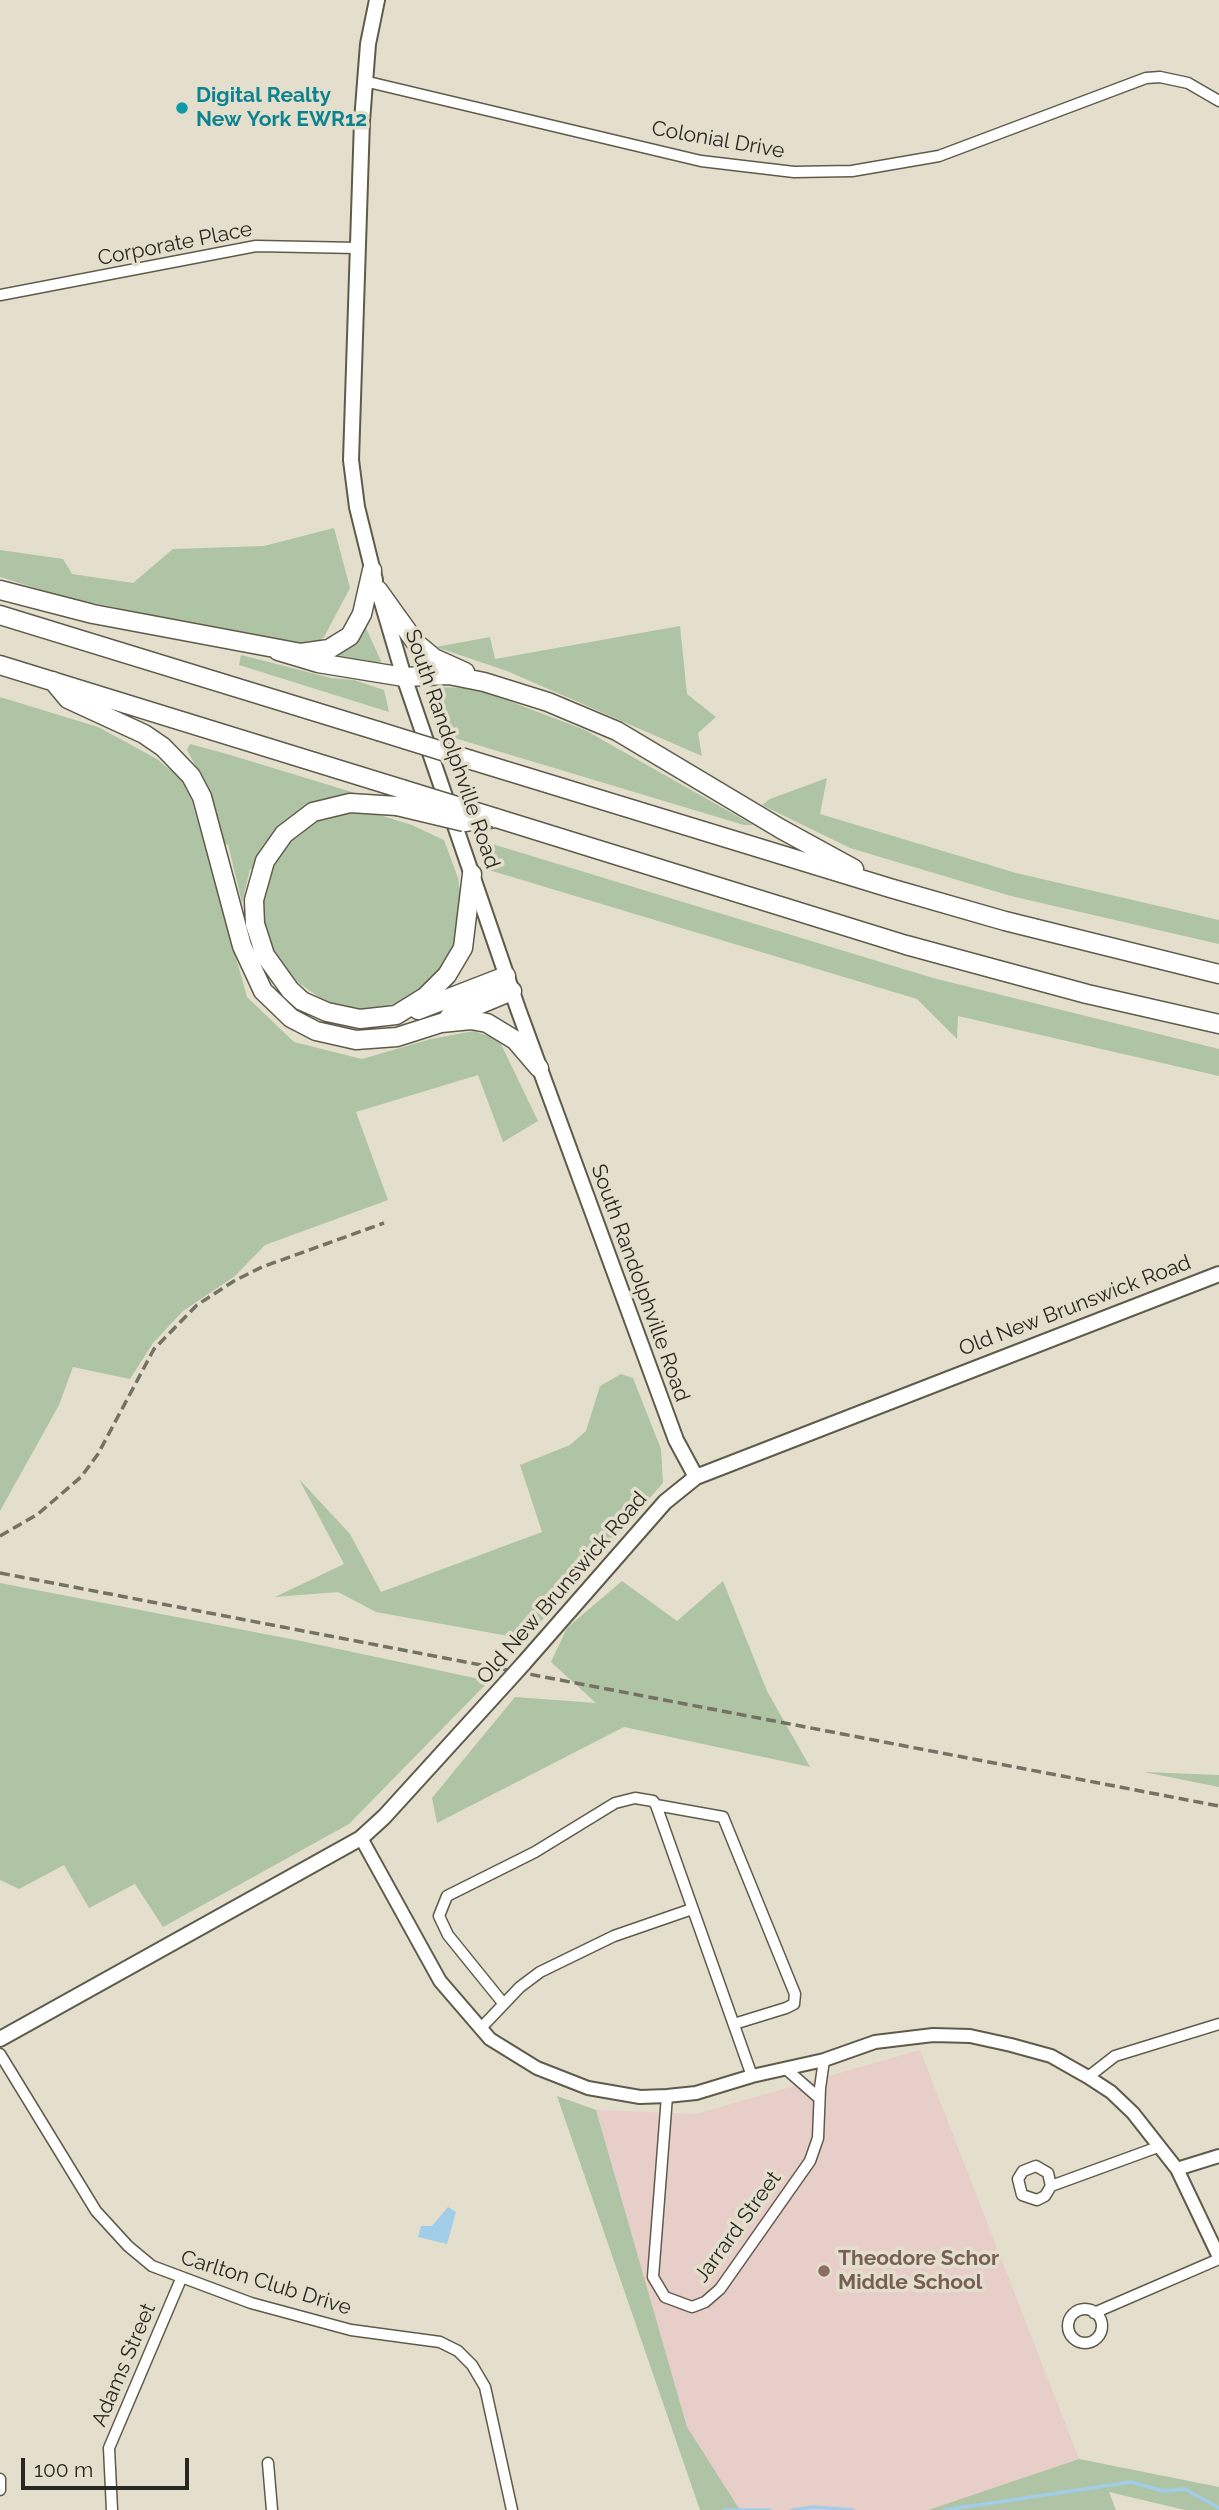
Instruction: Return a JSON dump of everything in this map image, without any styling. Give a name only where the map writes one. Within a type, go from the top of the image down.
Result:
[{"type":"highway","points":[[278,651],[318,652],[341,643],[358,624],[372,570]]},
{"type":"highway","points":[[0,590],[93,614],[278,651],[318,663],[404,677],[449,675],[484,681]]},
{"type":"highway","points":[[378,590],[416,643],[434,657],[484,681],[548,702],[617,731],[781,829],[890,888]]},
{"type":"highway","points":[[0,615],[890,888],[1108,948],[1219,974]]},
{"type":"highway","points":[[0,665],[400,798],[496,818],[906,945],[1087,994],[1219,1024]]},
{"type":"highway","points":[[53,681],[68,699],[131,727],[163,747],[191,776],[202,797],[242,946],[263,991],[291,1018],[316,1031],[356,1040],[397,1037],[441,1023],[471,1020],[487,1023],[515,1040],[539,1068]]},
{"type":"highway","points":[[400,798],[349,803],[313,812],[284,834],[274,848],[259,875],[254,900],[255,924],[265,955],[279,980],[302,1000],[338,1016],[359,1019],[396,1015],[509,984]]},
{"type":"highway","points":[[396,1015],[439,985],[454,964],[467,932],[472,874]]},
{"type":"highway","points":[[441,1023],[509,984]]},
{"type":"main road","name":"South Randolphville Road","points":[[377,0],[365,81],[351,470],[372,570],[404,677],[539,1068],[676,1440],[696,1477]]},
{"type":"main road","name":"Old New Brunswick Road","points":[[0,2039],[361,1838],[384,1817],[506,1684],[665,1502],[696,1477],[1219,1274]]},
{"type":"street","name":"Colonial Drive","points":[[365,81],[701,161],[794,172],[852,171],[939,156],[1146,78],[1160,77],[1188,83],[1219,101]]},
{"type":"street","name":"Corporate Place","points":[[0,295],[256,246],[358,248]]},
{"type":"street","points":[[503,2003],[448,1935],[439,1916],[447,1896],[535,1852],[615,1802],[635,1798],[653,1801],[752,2076]]},
{"type":"street","points":[[656,1805],[723,1817],[795,1994],[794,2004],[786,2008],[734,2024]]},
{"type":"street","points":[[361,1838],[440,1981],[480,2029],[519,2058],[559,2078],[616,2094],[667,2096],[696,2093],[752,2076],[824,2060],[875,2042],[933,2035],[970,2036],[1051,2056],[1088,2077],[1111,2092],[1133,2113],[1177,2169],[1219,2258],[1094,2313]]},
{"type":"street","points":[[480,2029],[503,2003],[540,1972],[575,1953],[692,1909]]},
{"type":"street","points":[[1088,2077],[1115,2056],[1219,2024]]},
{"type":"street","name":"Carlton Club Drive","points":[[0,2054],[96,2211],[144,2259],[181,2279],[251,2303],[351,2330],[390,2337],[426,2339],[458,2351],[472,2365],[485,2387],[512,2510]]},
{"type":"street","name":"Jarrard Street","points":[[667,2096],[653,2270],[655,2285],[665,2297],[692,2307],[705,2302],[720,2289],[810,2161],[818,2138],[824,2060]]},
{"type":"street","points":[[786,2069],[819,2098]]},
{"type":"street","points":[[1051,2186],[1158,2147]]},
{"type":"street","points":[[1177,2169],[1219,2157]]},
{"type":"street","name":"Adams Street","points":[[112,2510],[109,2448],[181,2279]]},
{"type":"street","points":[[268,2463],[272,2510]]},
{"type":"street","points":[[0,2479],[0,2490]]},
{"type":"shaded area","name":"Theodore Schor Middle School","points":[[920,2050],[1079,2459],[928,2510],[740,2510],[687,2427],[596,2110],[696,2114]]},
{"type":"green space","points":[[334,528],[350,588],[324,637],[315,644],[304,646],[64,597],[0,577],[0,550],[63,559],[72,574],[133,583],[173,549],[264,546]]},
{"type":"green space","points":[[680,626],[687,694],[716,717],[698,733],[702,756],[507,671],[436,647],[490,637],[495,659]]},
{"type":"green space","points":[[366,628],[381,661],[379,664],[324,656],[357,639]]},
{"type":"green space","points":[[241,655],[331,678],[354,680],[384,690],[389,712],[239,665]]},
{"type":"green space","points":[[431,687],[475,688],[585,730],[753,825],[744,825],[441,734]]},
{"type":"green space","points":[[0,697],[98,727],[157,759],[187,784],[247,997],[294,1042],[362,1059],[431,1039],[474,1031],[499,1040],[538,1121],[503,1142],[478,1075],[356,1112],[388,1200],[265,1245],[235,1276],[183,1311],[153,1343],[130,1379],[73,1367],[59,1405],[0,1511]]},
{"type":"green space","points":[[190,744],[365,796],[330,800],[255,870],[250,869],[242,903],[228,844],[224,845],[207,787],[187,750]]},
{"type":"green space","points":[[827,778],[820,814],[1016,873],[1219,920],[1219,944],[1011,896],[850,848],[762,805],[770,799]]},
{"type":"green space","points":[[363,810],[412,825],[444,840],[458,878],[463,915],[461,936],[437,977],[394,1004],[367,1010],[326,1002],[283,972],[264,936],[261,912],[264,883],[274,858],[292,836],[314,821],[337,813]]},
{"type":"green space","points":[[479,840],[933,978],[1219,1049],[1219,1076],[958,1016],[957,1039],[917,999],[489,870]]},
{"type":"green space","points":[[621,1374],[633,1378],[661,1449],[663,1483],[525,1639],[376,1612],[338,1592],[275,1597],[344,1564],[299,1479],[350,1534],[381,1592],[542,1532],[520,1465],[570,1445],[586,1431],[600,1386]]},
{"type":"green space","points":[[622,1581],[677,1621],[723,1581],[767,1691],[810,1767],[624,1727],[437,1823],[432,1798],[515,1697],[596,1703],[551,1662],[567,1628]]},
{"type":"green space","points":[[0,1583],[301,1641],[489,1681],[349,1824],[163,1927],[135,1884],[89,1908],[64,1865],[19,1889],[0,1880]]},
{"type":"green space","points":[[1144,1772],[1219,1775],[1219,1787]]},
{"type":"green space","points":[[557,2096],[596,2110],[687,2427],[740,2510],[700,2510]]},
{"type":"green space","points":[[1079,2459],[1219,2487],[1219,2510],[1185,2510],[1109,2492],[1116,2510],[928,2510]]},
{"type":"water","points":[[448,2207],[456,2212],[447,2244],[418,2237],[421,2226],[432,2226]]},
{"type":"waterway","points":[[945,2510],[1131,2482],[1163,2491],[1185,2489],[1219,2508]]},
{"type":"waterway","points":[[792,2510],[814,2507],[853,2510]]},
{"type":"waterway","points":[[724,2510],[770,2510]]},
{"type":"railway","points":[[0,1536],[38,1514],[81,1477],[98,1454],[154,1349],[197,1305],[262,1267],[384,1223]]},
{"type":"railway","points":[[0,1573],[1219,1806]]},
{"type":"place","name":"Digital Realty New York EWR12","points":[[182,108]]},
{"type":"place","name":"Theodore Schor Middle School","points":[[824,2271]]}]
